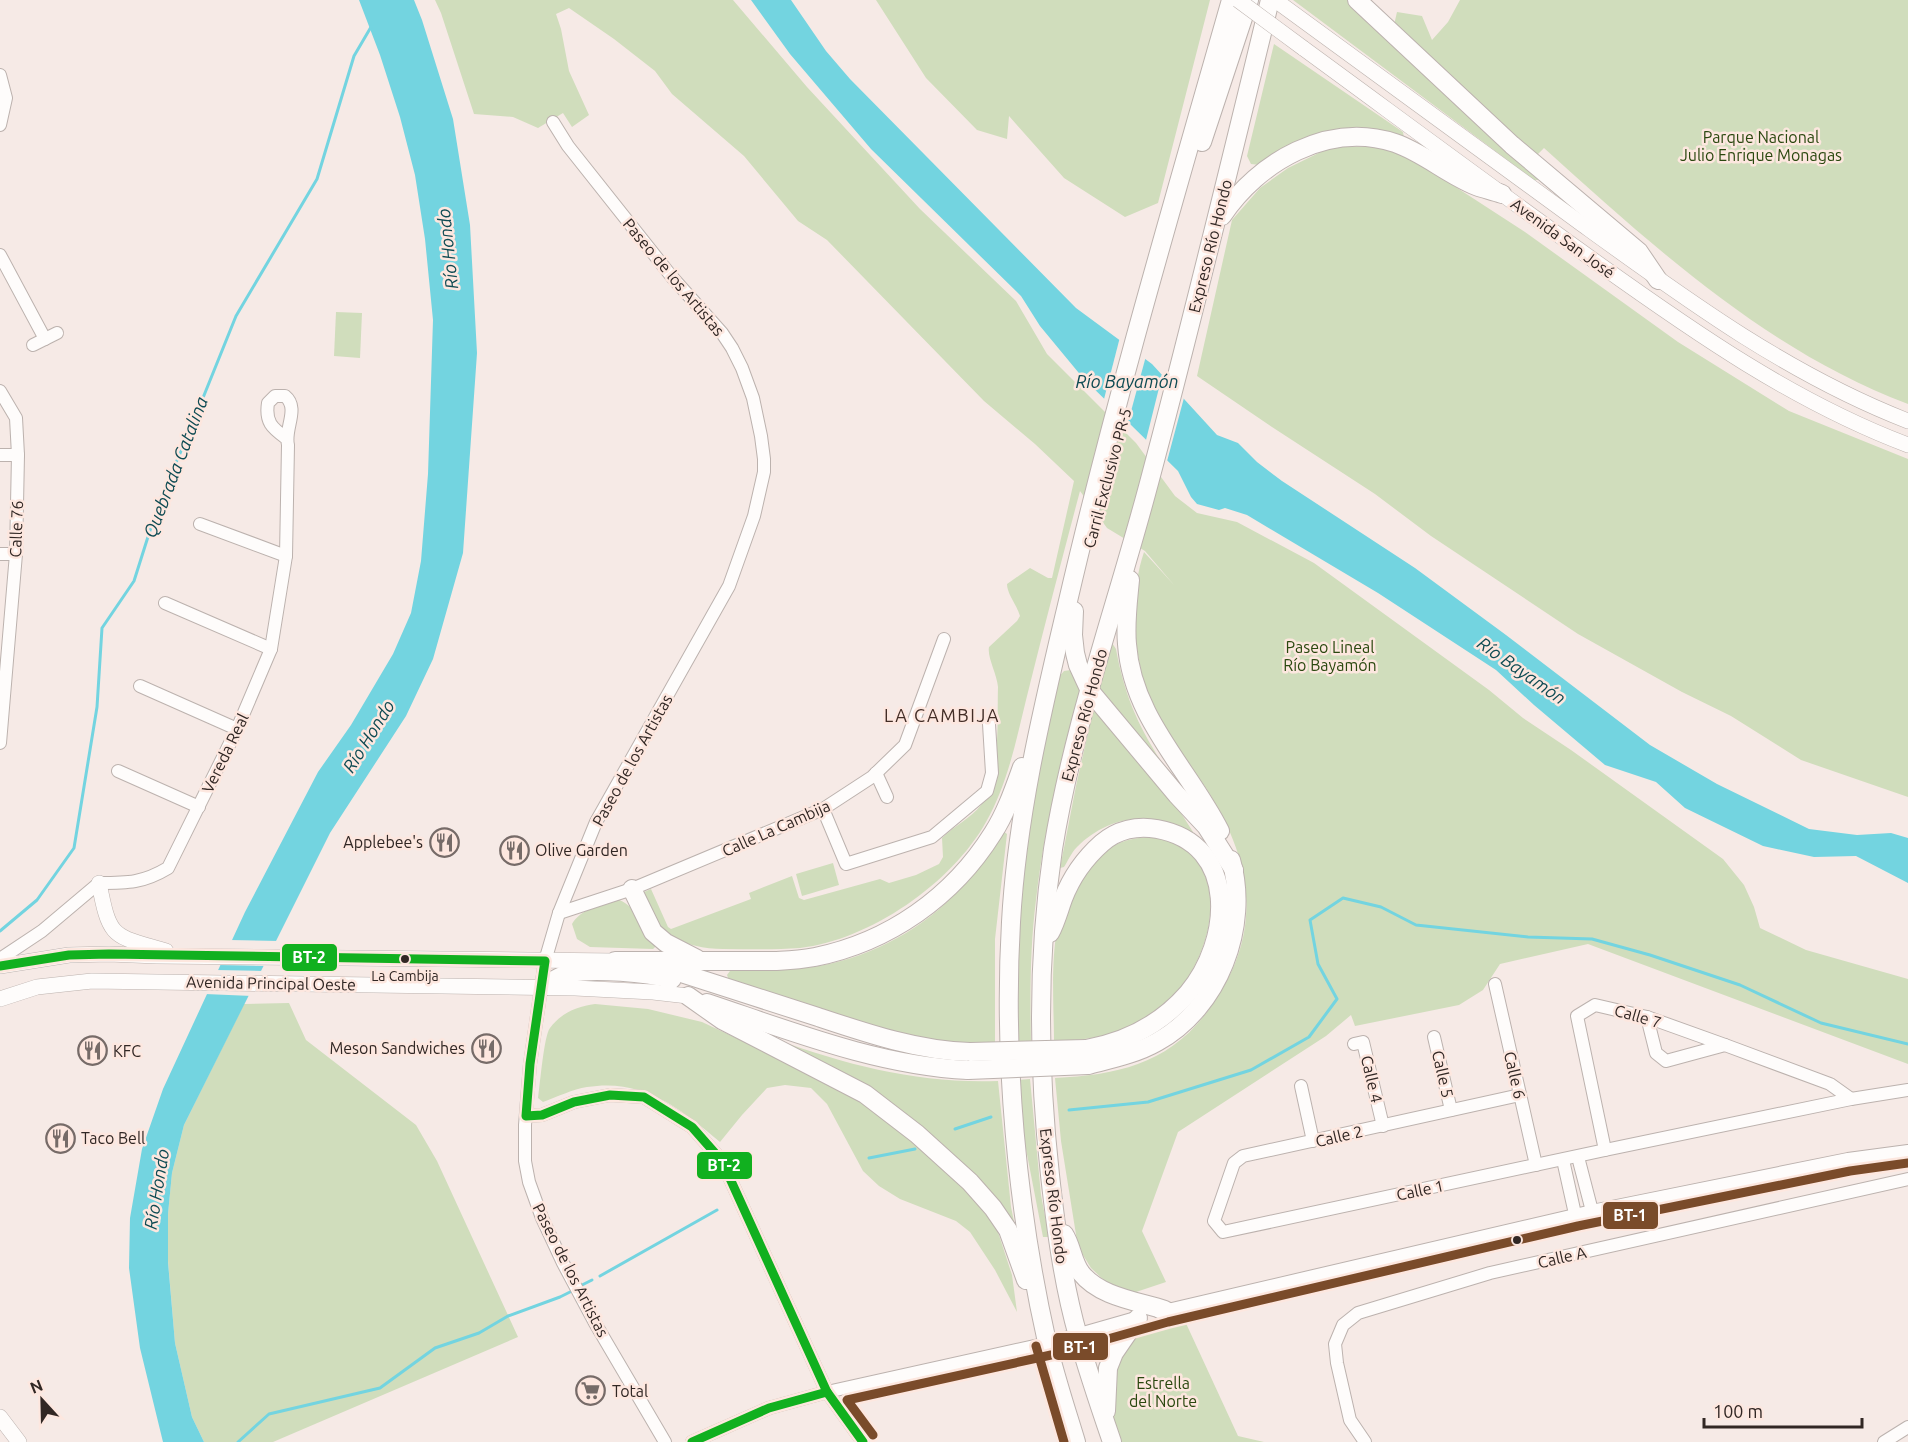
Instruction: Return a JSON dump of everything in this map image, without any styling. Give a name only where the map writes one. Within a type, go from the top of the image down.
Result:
[{"type":"highway","name":"Expreso Río Hondo","points":[[1076,1442],[1048,1343],[1034,1273],[1019,1169],[1008,1003],[1011,921],[1018,843],[1035,748],[1091,519],[1231,0]]},
{"type":"highway","points":[[1157,275],[1249,0]]},
{"type":"highway","name":"Expreso Río Hondo","points":[[1112,1442],[1077,1334],[1055,1222],[1042,1091],[1041,992],[1053,849],[1090,691],[1133,543],[1196,306],[1270,0]]},
{"type":"highway","points":[[1357,0],[1512,146],[1640,252],[1658,280]]},
{"type":"highway","points":[[1215,225],[1237,194],[1271,165],[1317,143],[1347,137],[1395,143],[1430,159],[1474,186],[1502,194]]},
{"type":"highway","name":"Carril Exclusivo PR-5","points":[[1091,519],[1076,601],[1073,634],[1078,665],[1090,691],[1177,795]]},
{"type":"highway","points":[[688,996],[813,1038],[866,1053],[946,1069],[969,1061],[1123,1056],[1158,1041],[1178,1027],[1199,1005],[1220,973],[1229,948],[1237,910],[1234,870],[1216,822],[1160,737],[1136,687],[1127,646],[1133,543]]},
{"type":"highway","points":[[615,961],[785,961],[815,957],[874,939],[924,909],[953,884],[994,832],[1026,758],[1035,748]]},
{"type":"highway","points":[[1177,795],[1206,826],[1234,870]]},
{"type":"highway","points":[[1177,795],[1205,845],[1219,886]]},
{"type":"highway","points":[[1044,945],[1055,924],[1063,898],[1079,869],[1102,843],[1128,829],[1143,827],[1163,830],[1187,841],[1206,857],[1216,876],[1221,912],[1214,945],[1204,968],[1188,992],[1168,1012],[1144,1030],[1087,1057]]},
{"type":"highway","points":[[632,890],[654,932],[666,943],[702,961]]},
{"type":"highway","points":[[615,961],[678,972],[898,1041],[955,1052],[969,1061]]},
{"type":"highway","points":[[541,988],[560,977],[591,972],[646,975],[747,994]]},
{"type":"highway","points":[[688,996],[722,1020],[864,1094],[917,1134],[970,1182],[993,1208],[1008,1230],[1048,1343]]},
{"type":"highway","points":[[1055,1222],[1070,1242],[1081,1273],[1103,1291],[1165,1310]]},
{"type":"highway","points":[[1105,1421],[1108,1368],[1114,1353],[1138,1318]]},
{"type":"main road","name":"Avenida San José","points":[[1238,0],[1662,309],[1756,370],[1862,425],[1908,445]]},
{"type":"main road","name":"Avenida San José","points":[[1275,0],[1658,280],[1742,337],[1854,398],[1908,421]]},
{"type":"main road","points":[[99,883],[108,922],[115,933],[123,938],[186,957]]},
{"type":"main road","name":"Avenida Principal Oeste","points":[[0,966],[69,956],[109,954],[186,957],[615,961]]},
{"type":"main road","name":"Avenida Principal Oeste","points":[[0,999],[37,987],[92,981],[610,989],[688,996]]},
{"type":"main road","points":[[0,1417],[19,1442]]},
{"type":"street","points":[[0,75],[6,98],[0,125]]},
{"type":"street","name":"Paseo de los Artistas","points":[[553,122],[568,146],[672,277],[722,333],[732,348],[753,398],[761,436],[764,472],[754,516],[729,586],[596,822],[559,913],[545,961],[530,1064],[525,1161],[529,1182],[542,1218],[563,1263],[595,1323],[665,1442]]},
{"type":"street","points":[[0,255],[45,339]]},
{"type":"street","points":[[33,345],[57,333]]},
{"type":"street","name":"Calle 76","points":[[0,391],[16,418],[18,455],[16,554],[0,743]]},
{"type":"street","name":"Vereda Real","points":[[99,883],[149,879],[168,868],[237,729],[271,649],[286,556],[288,445],[286,438]]},
{"type":"street","points":[[0,455],[18,455]]},
{"type":"street","points":[[200,524],[286,556]]},
{"type":"street","points":[[0,554],[16,554]]},
{"type":"street","points":[[165,603],[271,649]]},
{"type":"street","name":"Calle La Cambija","points":[[559,913],[632,890],[823,809],[876,773],[905,744],[944,639]]},
{"type":"street","points":[[140,686],[237,729]]},
{"type":"street","points":[[823,809],[846,864],[932,837],[987,791],[992,773],[989,724]]},
{"type":"street","points":[[118,771],[199,807]]},
{"type":"street","points":[[876,773],[887,797]]},
{"type":"street","points":[[0,959],[42,931],[99,883]]},
{"type":"street","name":"Calle 6","points":[[1493,993],[1536,1166]]},
{"type":"street","name":"Calle 7","points":[[1605,1150],[1577,1016],[1595,1005],[1647,1017],[1725,1045],[1830,1084],[1851,1099]]},
{"type":"street","points":[[1647,1017],[1656,1053],[1666,1061],[1725,1045]]},
{"type":"street","name":"Calle 5","points":[[1434,1037],[1451,1110]]},
{"type":"street","name":"Calle 4","points":[[1354,1044],[1363,1042],[1383,1126]]},
{"type":"street","points":[[1301,1086],[1313,1141]]},
{"type":"street","points":[[1592,1211],[1578,1157],[1851,1099],[1908,1090]]},
{"type":"street","points":[[526,1116],[542,1115],[574,1102],[610,1095],[644,1097],[692,1127],[722,1161],[827,1392],[863,1442]]},
{"type":"street","name":"Calle 2","points":[[1223,1232],[1214,1221],[1234,1163],[1243,1156],[1520,1095]]},
{"type":"street","points":[[692,1442],[769,1408],[827,1392],[1048,1343],[1165,1310],[1575,1214],[1848,1159],[1908,1151]]},
{"type":"street","name":"Calle 1","points":[[1223,1232],[1578,1157]]},
{"type":"street","points":[[1563,1160],[1575,1214]]},
{"type":"street","name":"Calle A","points":[[1365,1442],[1350,1419],[1335,1344],[1343,1325],[1358,1313],[1490,1274],[1908,1179]]},
{"type":"street","points":[[1884,1442],[1908,1427]]},
{"type":"green space","name":"Paseo Lineal Río Bayamón","points":[[435,0],[733,0],[807,87],[920,209],[1016,301],[1047,354],[1136,443],[1175,496],[1197,513],[1237,522],[1314,563],[1489,690],[1523,718],[1723,859],[1744,885],[1760,928],[1806,950],[1908,979],[1908,1064],[1588,944],[1500,964],[1483,990],[1459,1005],[1355,1026],[1351,1015],[1326,1036],[1178,1132],[1142,1231],[1166,1282],[1133,1293],[1111,1287],[1091,1268],[1078,1247],[1061,1141],[1055,1078],[1101,1074],[1122,1069],[1161,1054],[1178,1042],[1195,1027],[1227,980],[1239,953],[1245,925],[1246,898],[1243,871],[1234,843],[1206,788],[1159,719],[1141,671],[1135,631],[1135,610],[1139,570],[1144,552],[1174,585],[1145,551],[1107,528],[1080,491],[1007,772],[986,822],[971,845],[952,866],[931,887],[881,921],[854,934],[827,943],[791,949],[709,948],[695,946],[671,936],[652,918],[644,892],[651,889],[671,929],[751,899],[749,893],[792,876],[799,898],[804,900],[880,879],[889,883],[916,875],[939,864],[943,857],[942,838],[977,810],[992,781],[997,749],[998,687],[989,656],[989,647],[1020,616],[1007,584],[1030,568],[1052,578],[1074,481],[984,401],[827,240],[798,221],[744,156],[672,94],[655,71],[614,39],[569,8],[556,14],[569,71],[589,115],[572,127],[563,113],[538,128],[513,117],[474,114]]},
{"type":"green space","points":[[876,0],[1210,0],[1158,203],[1125,217],[1064,178],[1009,116],[1007,139],[977,130],[926,78]]},
{"type":"green space","points":[[1293,0],[1348,0],[1540,180],[1534,180]]},
{"type":"green space","name":"Parque Nacional Julio Enrique Monagas","points":[[1460,0],[1908,0],[1908,404],[1856,382],[1807,355],[1760,326],[1714,293],[1628,223],[1544,148],[1537,155],[1394,25],[1397,12],[1422,16],[1432,40],[1448,22]]},
{"type":"green space","points":[[1274,44],[1403,132],[1404,138],[1389,135],[1260,165],[1251,164],[1247,156]]},
{"type":"green space","points":[[1333,146],[1378,147],[1411,158],[1525,232],[1678,342],[1789,411],[1908,459],[1908,797],[1801,760],[1731,716],[1682,692],[1578,634],[1431,536],[1375,494],[1197,376],[1232,220],[1260,188],[1288,168]]},
{"type":"green space","points":[[336,312],[362,313],[360,358],[334,356]]},
{"type":"green space","points":[[1112,643],[1116,649],[1132,708],[1161,761],[1159,762],[1099,690]]},
{"type":"green space","points":[[1071,670],[1080,688],[1054,793],[1039,873],[1032,953],[1031,1043],[1018,1043],[1016,979],[1025,831],[1058,678],[1064,671]]},
{"type":"green space","points":[[1097,709],[1174,802],[1193,832],[1192,834],[1175,825],[1146,819],[1131,819],[1116,823],[1102,828],[1089,837],[1075,849],[1064,867],[1060,868],[1093,711]]},
{"type":"green space","points":[[1003,831],[1007,834],[995,939],[995,1044],[964,1045],[885,1034],[729,980],[727,975],[730,971],[812,967],[850,958],[888,943],[923,922],[953,896],[973,873]]},
{"type":"green space","points":[[1146,837],[1169,840],[1191,854],[1204,874],[1210,897],[1209,922],[1203,947],[1192,971],[1178,992],[1149,1018],[1110,1034],[1054,1041],[1053,968],[1057,930],[1067,900],[1105,852],[1118,843]]},
{"type":"green space","points":[[833,863],[839,885],[802,896],[796,874]]},
{"type":"green space","points":[[619,900],[630,907],[640,918],[656,946],[653,949],[590,947],[577,939],[572,924],[581,914],[592,908]]},
{"type":"green space","points":[[289,1003],[306,1040],[416,1125],[437,1161],[518,1337],[273,1442],[204,1442],[192,1417],[175,1343],[168,1261],[168,1214],[172,1173],[184,1125],[244,1004]]},
{"type":"green space","points":[[595,1004],[648,1009],[702,1022],[843,1088],[878,1112],[961,1183],[997,1229],[1012,1275],[1017,1312],[995,1270],[970,1232],[956,1221],[900,1199],[879,1186],[863,1171],[827,1104],[811,1088],[785,1085],[767,1088],[720,1142],[660,1098],[626,1087],[607,1085],[587,1087],[543,1102],[538,1098],[544,1050],[550,1028],[570,1011]]},
{"type":"green space","points":[[778,1040],[832,1058],[886,1071],[942,1080],[998,1081],[1011,1207],[1018,1241],[975,1181]]},
{"type":"green space","points":[[1030,1079],[1041,1195],[1049,1237],[1043,1237],[1025,1144],[1018,1080]]},
{"type":"green space","name":"Estrella del Norte","points":[[1184,1319],[1238,1436],[1264,1442],[1119,1442],[1111,1405],[1116,1363],[1135,1336]]},
{"type":"water","name":"Río Hondo","points":[[359,0],[414,0],[453,119],[470,225],[477,353],[463,553],[433,659],[406,716],[330,833],[184,1125],[172,1173],[168,1214],[168,1262],[175,1343],[192,1417],[204,1442],[163,1442],[140,1348],[129,1268],[130,1218],[142,1149],[163,1089],[245,912],[318,772],[351,725],[393,654],[411,613],[421,561],[428,474],[433,320],[425,239],[415,175],[400,117]]},
{"type":"water","name":"Río Bayamón","points":[[751,0],[791,0],[826,51],[850,79],[1076,308],[1152,364],[1217,435],[1238,443],[1257,462],[1282,481],[1415,568],[1650,745],[1717,784],[1809,829],[1857,835],[1891,833],[1908,838],[1908,883],[1856,856],[1814,857],[1763,846],[1685,808],[1656,782],[1605,765],[1496,670],[1378,593],[1247,515],[1225,508],[1219,510],[1197,504],[1178,471],[1083,378],[1040,326],[1021,296],[871,149],[790,54]]},
{"type":"pier","points":[[1120,337],[1146,356],[1127,426],[1103,403]]},
{"type":"pier","points":[[1163,372],[1185,394],[1166,465],[1145,444]]},
{"type":"pier","points":[[229,940],[279,941],[267,966],[218,965]]},
{"type":"pier","points":[[216,970],[264,971],[252,996],[205,994]]},
{"type":"waterway","name":"Quebrada Catalina","points":[[0,931],[37,900],[74,848],[97,707],[102,628],[134,581],[159,502],[236,316],[317,179],[354,56],[371,27]]},
{"type":"waterway","points":[[1069,1110],[1148,1102],[1251,1070],[1309,1037],[1337,999],[1318,964],[1310,920],[1343,898],[1381,907],[1416,925],[1528,937],[1592,939],[1650,955],[1740,985],[1821,1023],[1908,1044]]},
{"type":"waterway","points":[[955,1129],[991,1117]]},
{"type":"waterway","points":[[869,1158],[915,1149]]},
{"type":"waterway","points":[[600,1276],[717,1210]]},
{"type":"waterway","points":[[580,1286],[592,1280]]},
{"type":"waterway","points":[[238,1442],[269,1414],[380,1388],[435,1348],[479,1333],[508,1316],[574,1290]]},
{"type":"transit line","name":"BT-2","points":[[0,966],[69,955],[109,954],[545,961],[530,1064],[526,1116],[542,1115],[574,1102],[610,1095],[644,1097],[692,1127],[722,1161],[827,1392],[863,1442]]},
{"type":"transit line","name":"BT-1","points":[[873,1435],[847,1400],[1051,1355],[1168,1322],[1578,1226],[1850,1171],[1908,1163]]},
{"type":"transit line","name":"BT-1","points":[[1036,1346],[1064,1442]]},
{"type":"transit line","name":"BT-2","points":[[692,1442],[769,1408],[827,1392]]},
{"type":"place","name":"Applebee's","points":[[444,842]]},
{"type":"place","name":"Olive Garden","points":[[514,850]]},
{"type":"place","name":"La Cambija","points":[[405,959]]},
{"type":"place","name":"Meson Sandwiches","points":[[486,1048]]},
{"type":"place","name":"KFC","points":[[92,1051]]},
{"type":"place","name":"Taco Bell","points":[[60,1138]]},
{"type":"place","name":"Total","points":[[591,1391]]},
{"type":"district","name":"LA CAMBIJA","points":[[942,715]]}]
